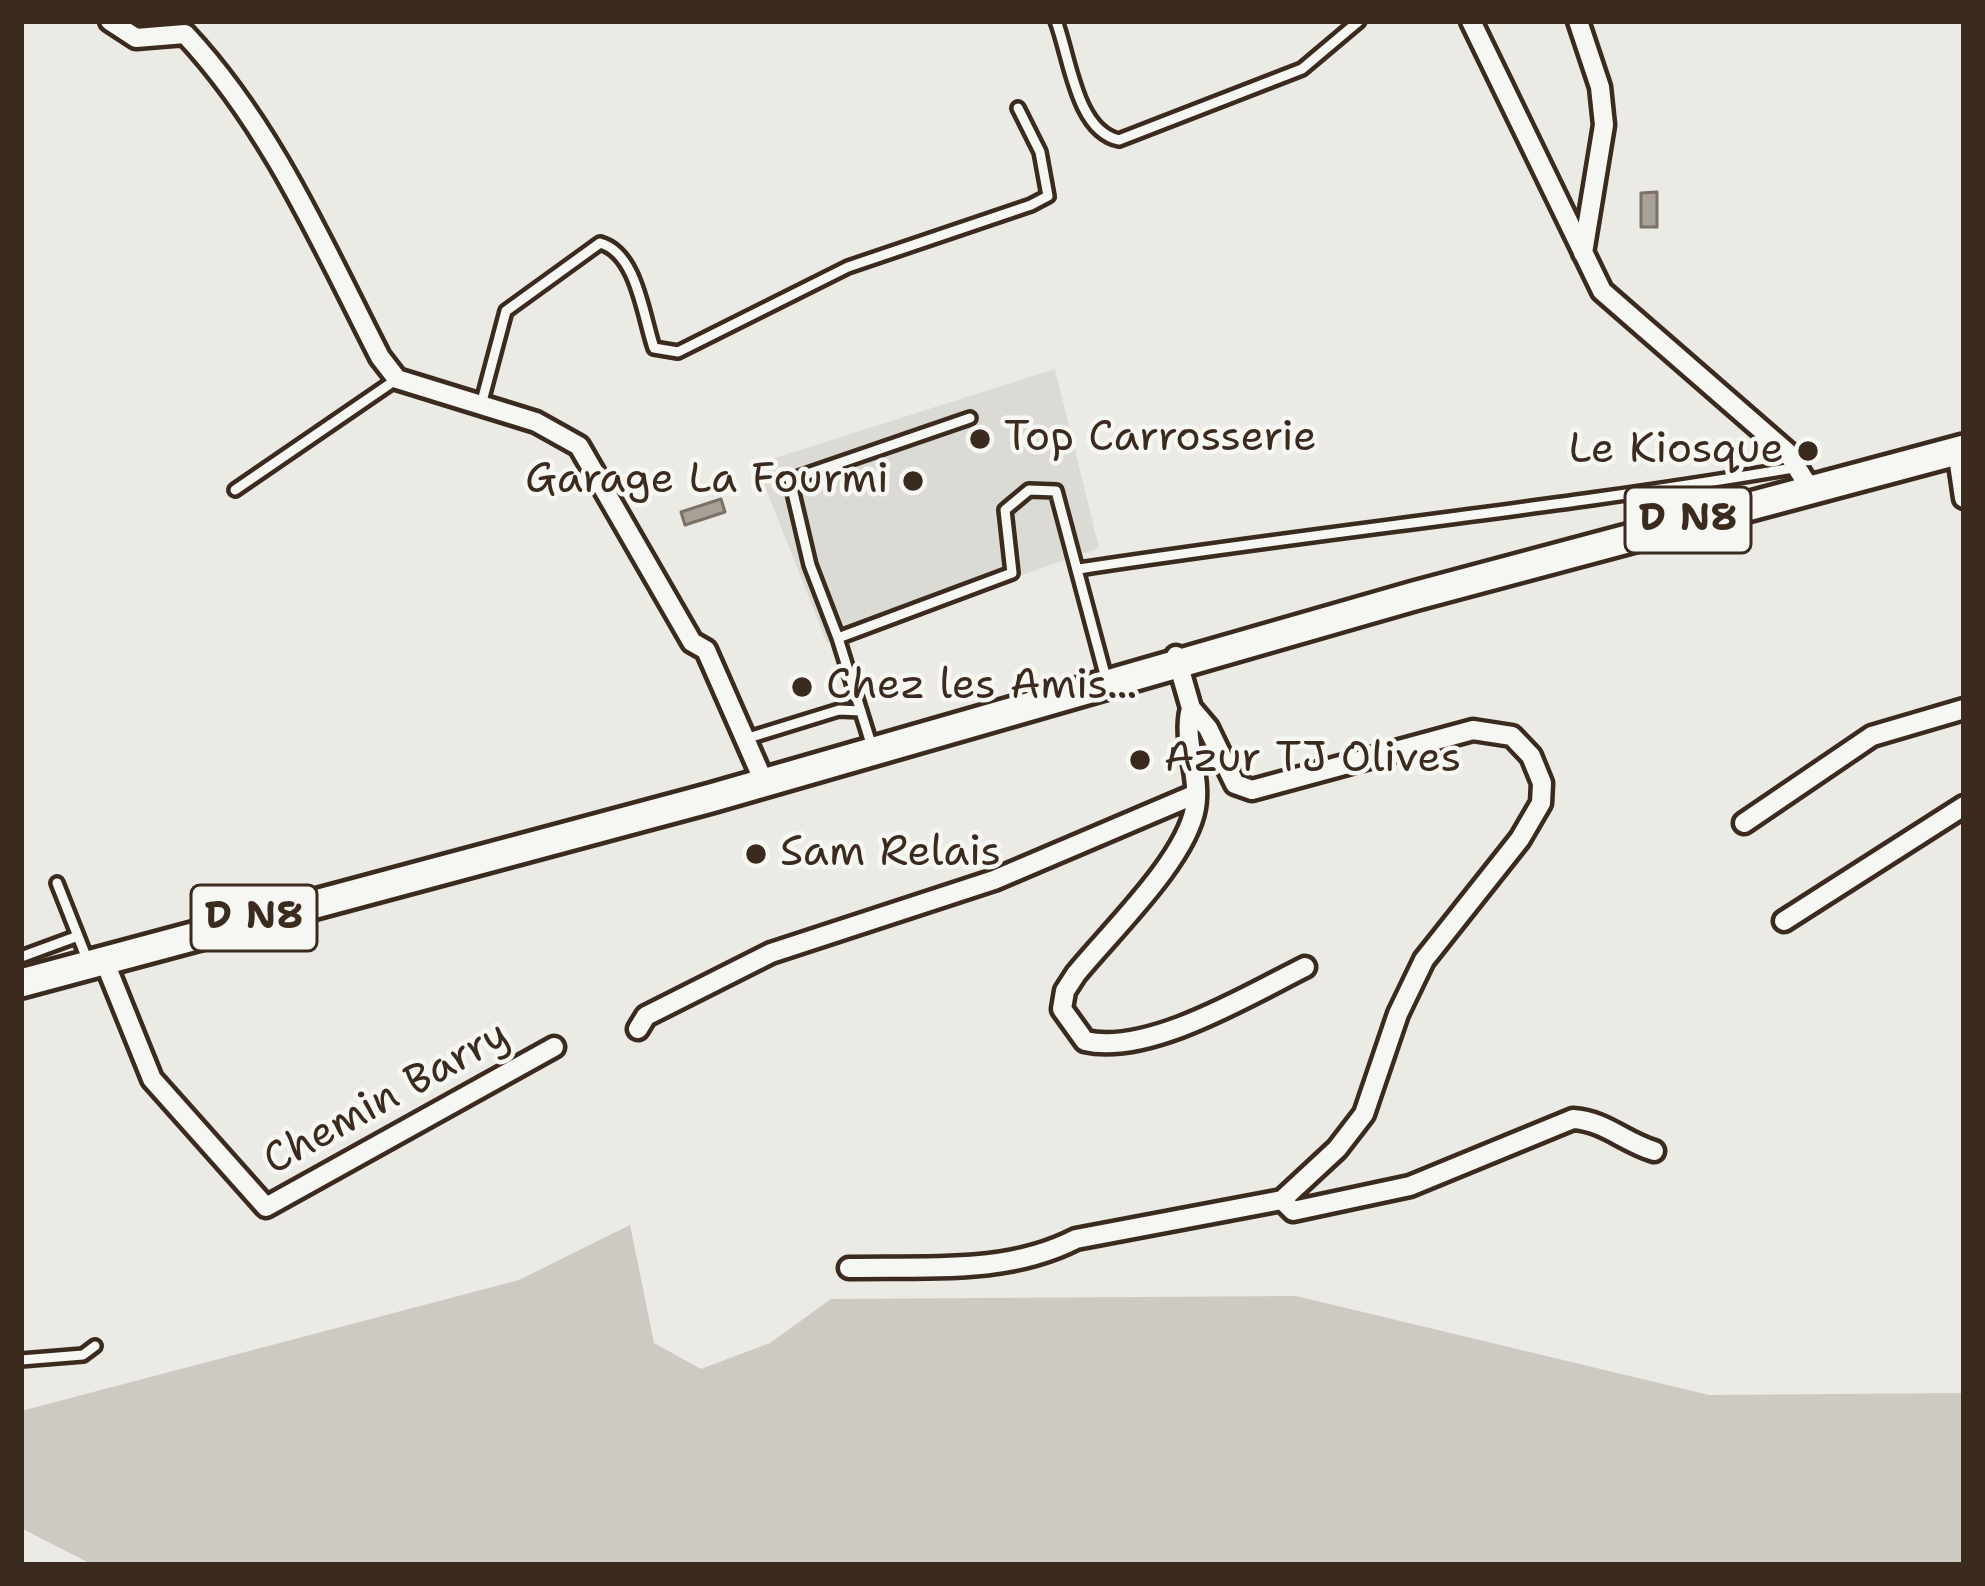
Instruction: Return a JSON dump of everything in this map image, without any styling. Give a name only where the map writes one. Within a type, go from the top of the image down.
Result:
[{"type":"main road","name":"D N8","points":[[21,983],[761,774],[868,732],[1106,679],[1414,596],[1804,477],[1961,449]]},
{"type":"street","points":[[110,21],[136,38],[177,28],[213,64],[285,170],[380,357],[397,379],[536,422],[579,446],[692,642],[706,650],[761,774]]},
{"type":"street","points":[[1471,21],[1582,258],[1628,319],[1670,346],[1804,477]]},
{"type":"street","points":[[1578,21],[1600,87],[1604,125],[1582,258]]},
{"type":"street","points":[[1961,449],[1964,498]]},
{"type":"street","points":[[849,1268],[1003,1265],[1045,1255],[1076,1240],[1282,1200],[1337,1149],[1364,1114],[1398,1014],[1424,960],[1520,839],[1541,803],[1542,783],[1531,756],[1512,736],[1473,730],[1252,790],[1235,784],[1208,728],[1191,708],[1177,659]]},
{"type":"street","points":[[1191,708],[1185,728],[1198,773],[1182,843],[1065,991],[1062,1009],[1085,1040],[1103,1045],[1196,1021],[1305,967]]},
{"type":"street","points":[[1744,823],[1872,736],[1964,709]]},
{"type":"street","points":[[638,1029],[646,1016],[771,952],[994,880],[1196,794]]},
{"type":"street","points":[[1784,921],[1964,806]]},
{"type":"street","name":"Chemin Barry","points":[[97,962],[152,1079],[266,1207],[554,1047]]},
{"type":"street","points":[[1282,1200],[1292,1211],[1410,1186],[1573,1119],[1598,1120],[1630,1144],[1654,1151]]},
{"type":"lane","points":[[1056,21],[1089,119],[1099,134],[1119,140],[1302,69],[1359,21]]},
{"type":"lane","points":[[482,405],[506,311],[600,243],[616,249],[625,262],[654,348],[678,352],[848,267],[1048,196],[1047,173],[1018,108]]},
{"type":"lane","points":[[235,490],[397,379]]},
{"type":"lane","points":[[868,732],[810,565],[790,480],[970,418]]},
{"type":"lane","points":[[1079,569],[1306,534],[1804,477]]},
{"type":"lane","points":[[838,638],[1012,573],[1005,511],[1029,490],[1056,491],[1106,679]]},
{"type":"lane","points":[[745,739],[838,710],[868,732]]},
{"type":"lane","points":[[57,883],[78,936],[97,962]]},
{"type":"lane","points":[[21,957],[78,936]]},
{"type":"lane","points":[[21,1360],[83,1354],[94,1346]]},
{"type":"shaded area","points":[[1657,192],[1657,227],[1641,227],[1641,193]]},
{"type":"shaded area","points":[[1055,369],[1099,548],[827,643],[756,464]]},
{"type":"shaded area","points":[[721,499],[725,512],[685,525],[681,512]]},
{"type":"shaded area","points":[[630,1225],[654,1343],[701,1369],[770,1343],[831,1299],[1296,1296],[1709,1395],[1964,1393],[1964,1565],[93,1565],[21,1528],[21,1411],[519,1280]]},
{"type":"place","name":"Top Carrosserie","points":[[980,439]]},
{"type":"place","name":"Le Kiosque","points":[[1808,451]]},
{"type":"place","name":"Garage La Fourmi","points":[[913,481]]},
{"type":"place","name":"Chez les Amis...","points":[[802,687]]},
{"type":"place","name":"Azur TJ Olives","points":[[1140,760]]},
{"type":"place","name":"Sam Relais","points":[[756,854]]}]
